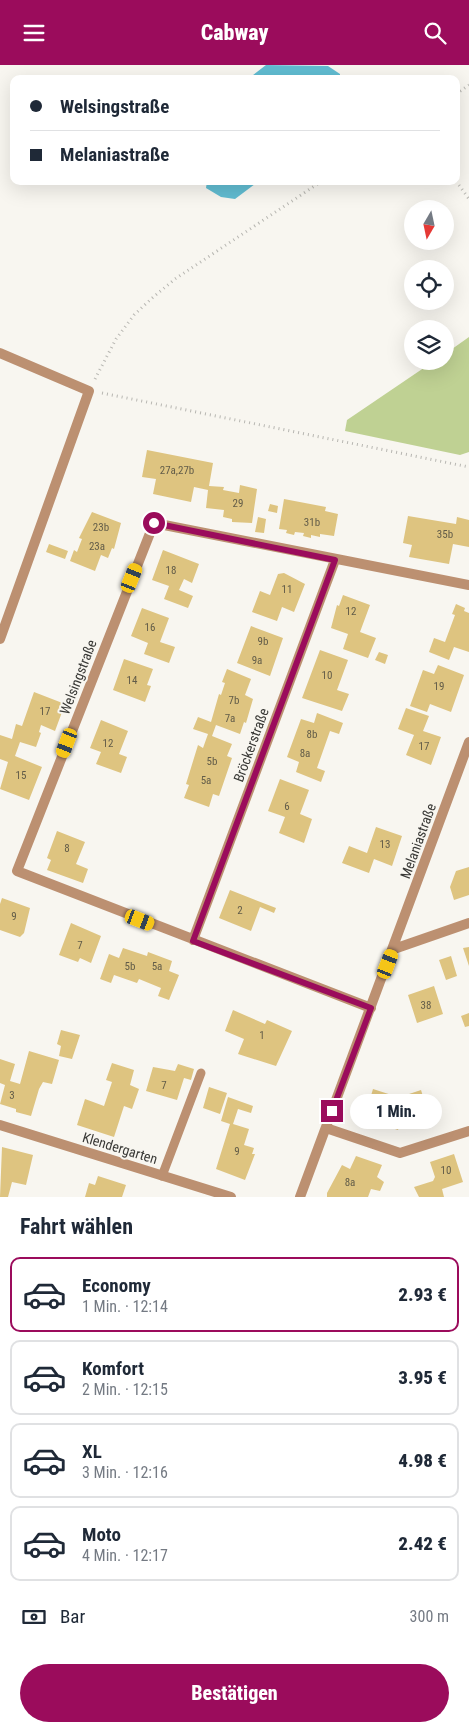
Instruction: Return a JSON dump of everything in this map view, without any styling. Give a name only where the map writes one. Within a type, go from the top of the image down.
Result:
[{"type":"street","points":[[0,353],[90,391],[0,639]]},
{"type":"street","name":"Welsingstraße","points":[[371,1008],[193,941],[17,871],[154,523],[469,585]]},
{"type":"street","name":"Bröckerstraße","points":[[193,941],[335,560]]},
{"type":"street","name":"Melaniastraße","points":[[300,1197],[394,949],[469,742]]},
{"type":"street","points":[[394,949],[469,923]]},
{"type":"street","name":"Klendergarten","points":[[0,1125],[231,1197]]},
{"type":"street","points":[[326,1128],[400,1153],[469,1131]]},
{"type":"lane","points":[[162,1175],[201,1073]]},
{"type":"path","points":[[316,185],[174,279],[139,309],[116,339],[90,391],[469,467]]},
{"type":"path","points":[[459,185],[469,199]]},
{"type":"green space","points":[[469,337],[469,452],[460,455],[345,431],[347,420],[421,370],[454,370],[454,348]]},
{"type":"water","points":[[266,65],[328,66],[340,74],[340,75],[253,75]]},
{"type":"water","points":[[206,185],[254,185],[235,199],[221,197],[206,188]]},
{"type":"building","points":[[147,450],[213,463],[209,486],[224,487],[223,490],[239,493],[240,485],[257,489],[252,523],[232,522],[232,519],[223,517],[224,510],[206,508],[208,490],[194,487],[191,502],[153,494],[156,479],[142,477]]},
{"type":"building","points":[[284,499],[326,507],[325,511],[338,514],[334,536],[320,534],[320,537],[311,535],[311,538],[303,536],[304,533],[295,532],[294,535],[286,533],[287,530],[279,529]]},
{"type":"building","points":[[270,504],[278,506],[277,513],[268,511]]},
{"type":"building","points":[[92,512],[121,523],[114,549],[112,548],[108,558],[101,555],[95,571],[70,561],[74,550],[77,552],[82,539],[79,538]]},
{"type":"building","points":[[408,516],[456,524],[457,517],[469,520],[469,547],[453,544],[449,564],[409,557],[412,545],[403,543]]},
{"type":"building","points":[[258,517],[266,519],[264,533],[255,532]]},
{"type":"building","points":[[49,544],[68,551],[65,559],[46,552]]},
{"type":"building","points":[[163,550],[199,564],[192,583],[184,579],[179,590],[193,596],[188,608],[164,599],[169,586],[152,580]]},
{"type":"building","points":[[284,573],[305,584],[294,612],[282,607],[277,621],[252,612],[260,591],[270,595],[278,574]]},
{"type":"building","points":[[343,595],[370,605],[360,632],[376,638],[368,658],[343,649],[348,634],[331,628],[337,605],[339,606]]},
{"type":"building","points":[[456,604],[465,608],[464,611],[469,613],[469,652],[454,647],[449,660],[429,652],[434,638],[445,642],[455,615],[452,614]]},
{"type":"building","points":[[142,608],[169,618],[160,642],[175,647],[169,663],[144,654],[148,643],[131,636]]},
{"type":"building","points":[[251,626],[283,638],[270,676],[237,663]]},
{"type":"building","points":[[320,650],[348,660],[337,690],[349,694],[342,711],[302,698]]},
{"type":"building","points":[[379,652],[388,655],[385,664],[375,660]]},
{"type":"building","points":[[124,659],[153,669],[147,685],[151,686],[145,702],[113,690]]},
{"type":"building","points":[[438,665],[464,675],[451,712],[430,704],[427,712],[410,706],[423,670],[434,674]]},
{"type":"building","points":[[227,669],[251,679],[245,695],[253,699],[246,723],[244,722],[240,734],[216,725],[212,736],[232,744],[227,756],[232,758],[219,796],[213,794],[209,807],[184,798],[189,785],[186,784],[198,745],[203,748],[208,734],[193,729],[198,717],[211,722],[219,694],[221,695],[225,683],[222,682]]},
{"type":"building","points":[[34,692],[65,704],[55,731],[41,725],[39,732],[41,733],[36,747],[20,742],[15,756],[42,767],[29,800],[0,789],[8,762],[0,759],[0,735],[12,739],[16,724],[22,726]]},
{"type":"building","points":[[406,708],[429,716],[423,731],[441,737],[431,765],[406,755],[414,735],[398,729]]},
{"type":"building","points":[[317,713],[343,723],[339,734],[330,731],[317,768],[325,771],[321,782],[296,772],[299,762],[287,757],[301,719],[314,723]]},
{"type":"building","points":[[101,720],[128,731],[119,754],[127,757],[121,773],[96,764],[101,752],[90,748]]},
{"type":"building","points":[[280,779],[309,790],[300,814],[312,819],[304,843],[279,833],[285,817],[268,811]]},
{"type":"building","points":[[376,827],[402,836],[392,866],[374,859],[369,873],[342,863],[349,846],[367,853]]},
{"type":"building","points":[[57,831],[85,842],[76,864],[88,869],[83,883],[47,870],[51,860],[47,858]]},
{"type":"building","points":[[469,867],[469,895],[454,900],[450,887],[456,871]]},
{"type":"building","points":[[230,890],[276,908],[274,913],[260,907],[251,931],[219,918]]},
{"type":"building","points":[[2,898],[30,908],[24,933],[20,937],[0,930],[0,904]]},
{"type":"building","points":[[71,923],[101,936],[91,963],[80,958],[78,962],[59,955]]},
{"type":"building","points":[[469,947],[469,966],[463,948]]},
{"type":"building","points":[[123,948],[147,956],[148,952],[172,961],[169,971],[179,975],[169,1000],[158,996],[161,988],[139,979],[137,983],[114,975],[111,983],[100,979],[109,954],[119,958]]},
{"type":"building","points":[[451,956],[457,976],[446,980],[439,960]]},
{"type":"building","points":[[434,986],[443,1014],[417,1023],[408,995]]},
{"type":"building","points":[[233,1010],[265,1024],[267,1020],[292,1031],[276,1066],[238,1054],[244,1039],[225,1031]]},
{"type":"building","points":[[469,1013],[469,1026],[465,1027],[461,1016]]},
{"type":"building","points":[[61,1030],[80,1035],[72,1059],[59,1056],[61,1046],[57,1044]]},
{"type":"building","points":[[29,1051],[59,1060],[52,1084],[43,1082],[39,1089],[31,1116],[16,1112],[16,1109],[0,1104],[5,1085],[0,1083],[0,1059],[15,1064],[10,1081],[20,1084]]},
{"type":"building","points":[[112,1063],[134,1070],[130,1085],[139,1089],[132,1109],[124,1106],[114,1137],[77,1125],[85,1099],[104,1106],[112,1082],[106,1080]]},
{"type":"building","points":[[178,1064],[194,1069],[191,1080],[184,1078],[177,1100],[146,1091],[153,1067],[175,1071]]},
{"type":"building","points":[[209,1087],[227,1093],[220,1114],[203,1108]]},
{"type":"building","points":[[373,1089],[404,1099],[406,1095],[421,1090],[429,1116],[412,1121],[402,1118],[398,1130],[364,1119]]},
{"type":"building","points":[[228,1097],[253,1106],[251,1113],[238,1109],[233,1124],[249,1129],[244,1145],[254,1148],[252,1154],[255,1154],[245,1180],[216,1169],[230,1124],[221,1121]]},
{"type":"building","points":[[2,1147],[33,1155],[26,1185],[12,1182],[8,1197],[0,1197]]},
{"type":"building","points":[[454,1154],[463,1182],[442,1189],[444,1197],[419,1197],[414,1187],[433,1181],[435,1177],[430,1162]]},
{"type":"building","points":[[356,1156],[382,1165],[377,1177],[384,1182],[380,1191],[371,1189],[368,1197],[327,1197],[327,1193],[342,1165],[350,1169]]},
{"type":"building","points":[[98,1176],[126,1185],[122,1197],[85,1197],[89,1183],[95,1185]]},
{"type":"route","points":[[154,523],[335,560],[193,941],[371,1008],[332,1111]]}]
